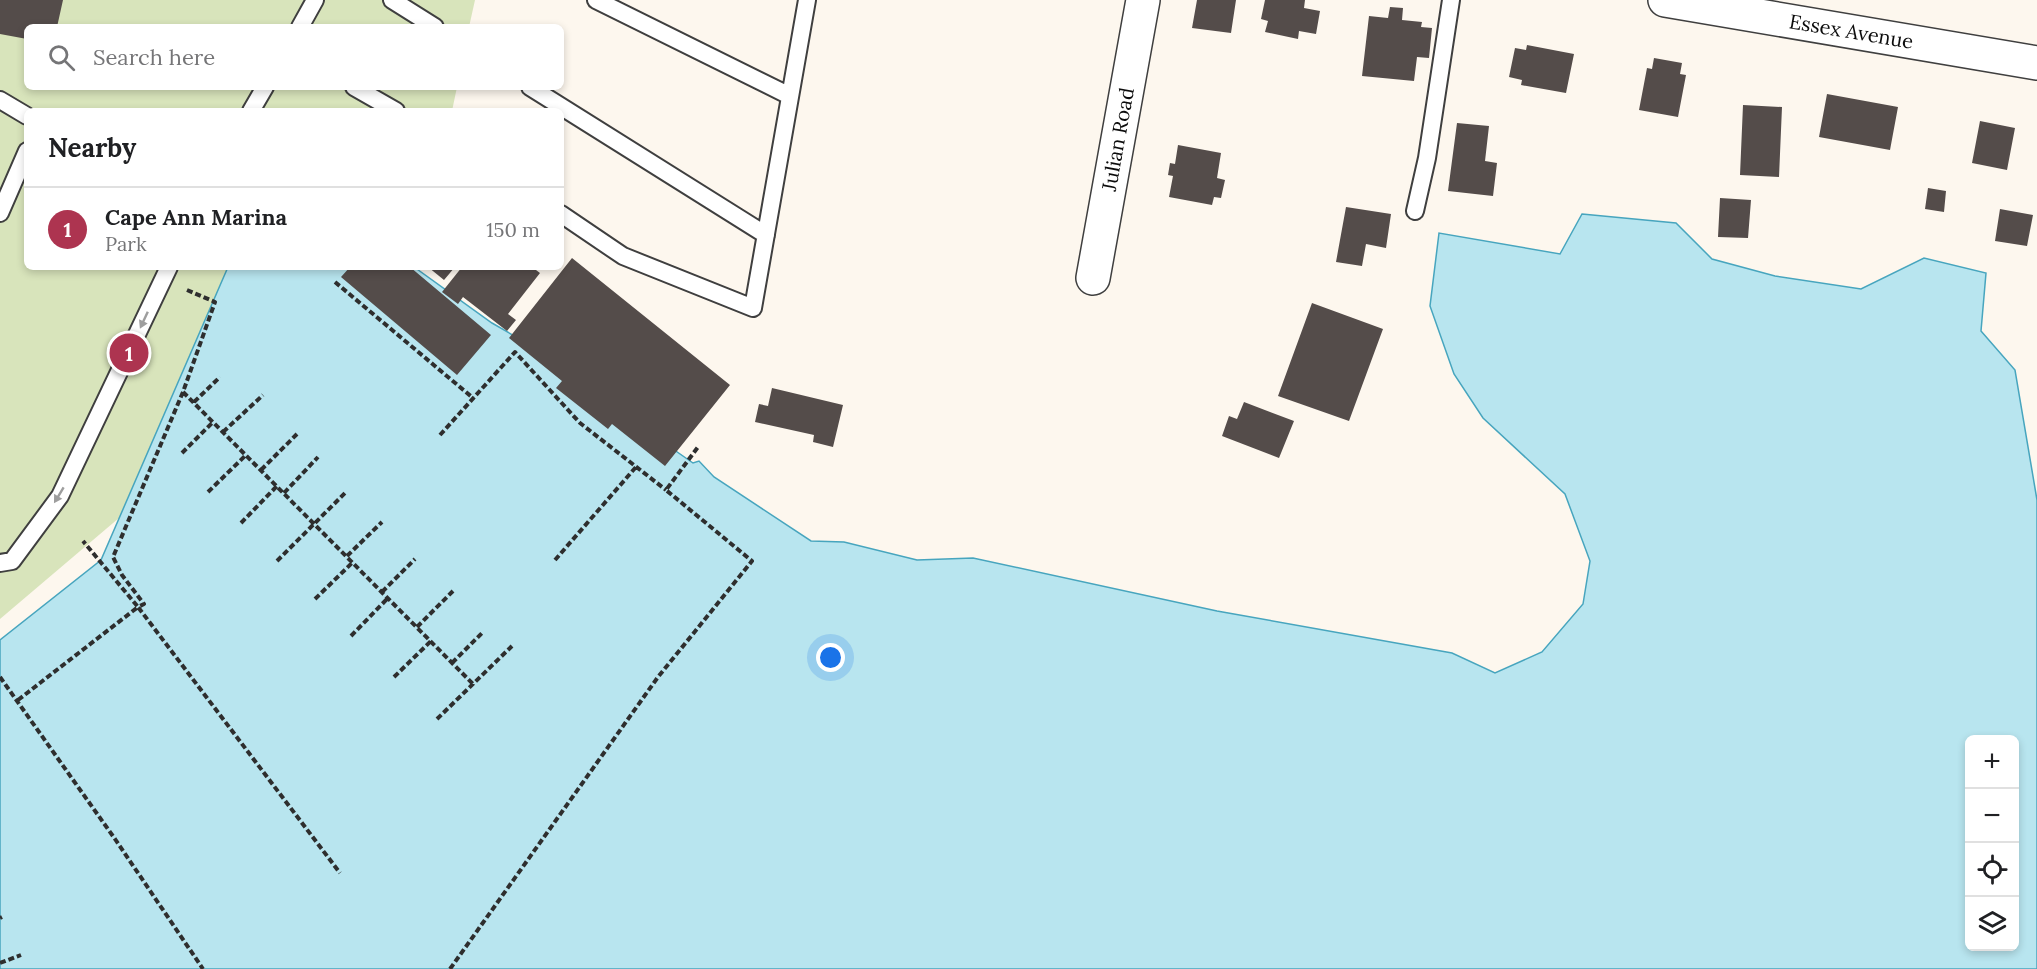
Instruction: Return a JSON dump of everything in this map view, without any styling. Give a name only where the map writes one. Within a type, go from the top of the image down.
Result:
[{"type":"street","name":"Julian Road","points":[[1093,278],[1143,0]]},
{"type":"street","name":"Essex Avenue","points":[[1665,0],[2037,63]]},
{"type":"lane","points":[[302,24],[315,0]]},
{"type":"lane","points":[[392,0],[430,24]]},
{"type":"lane","points":[[596,0],[790,96]]},
{"type":"lane","points":[[564,216],[623,256],[753,308],[807,0]]},
{"type":"lane","points":[[1415,211],[1427,158],[1451,0]]},
{"type":"lane","points":[[253,108],[262,90]]},
{"type":"lane","points":[[359,90],[391,108]]},
{"type":"lane","points":[[535,90],[564,108]]},
{"type":"lane","points":[[0,100],[24,114]]},
{"type":"lane","points":[[564,108],[766,234]]},
{"type":"lane","points":[[1,209],[24,158]]},
{"type":"lane","points":[[0,563],[12,561],[60,496],[168,270]]},
{"type":"path","points":[[335,282],[474,398]]},
{"type":"path","points":[[18,700],[144,604],[122,574],[113,556],[183,392],[215,302],[187,290]]},
{"type":"path","points":[[440,435],[515,352],[580,423],[752,561],[658,677],[450,969]]},
{"type":"path","points":[[194,402],[220,377]]},
{"type":"path","points":[[183,392],[473,684]]},
{"type":"path","points":[[224,432],[263,395]]},
{"type":"path","points":[[182,453],[213,422]]},
{"type":"path","points":[[261,470],[297,434]]},
{"type":"path","points":[[666,490],[698,447]]},
{"type":"path","points":[[208,492],[246,455]]},
{"type":"path","points":[[284,493],[318,458]]},
{"type":"path","points":[[555,561],[636,467]]},
{"type":"path","points":[[241,523],[277,486]]},
{"type":"path","points":[[276,561],[347,491]]},
{"type":"path","points":[[347,556],[382,522]]},
{"type":"path","points":[[83,541],[138,608],[340,873]]},
{"type":"path","points":[[382,592],[415,559]]},
{"type":"path","points":[[315,599],[353,562]]},
{"type":"path","points":[[417,627],[453,591]]},
{"type":"path","points":[[351,636],[388,598]]},
{"type":"path","points":[[452,663],[483,632]]},
{"type":"path","points":[[394,677],[431,641]]},
{"type":"path","points":[[437,719],[512,646]]},
{"type":"path","points":[[0,677],[203,969]]},
{"type":"path","points":[[0,963],[21,955]]},
{"type":"green space","points":[[0,0],[475,0],[470,24],[24,24],[24,90],[456,90],[453,108],[24,108],[24,270],[301,270],[212,439],[0,619]]},
{"type":"water","points":[[1582,214],[1676,223],[1712,259],[1775,276],[1861,289],[1924,258],[1986,273],[1981,331],[2015,370],[2037,500],[2037,969],[0,969],[0,640],[101,560],[227,270],[418,270],[492,323],[635,406],[630,419],[693,463],[699,461],[714,477],[811,541],[844,542],[917,560],[973,558],[1217,611],[1452,653],[1495,673],[1542,652],[1583,604],[1590,561],[1565,494],[1483,418],[1454,374],[1430,306],[1439,233],[1560,254]]},
{"type":"building","points":[[0,0],[63,0],[58,24],[24,24],[24,38],[0,34]]},
{"type":"building","points":[[1197,0],[1236,0],[1231,33],[1192,28]]},
{"type":"building","points":[[1265,0],[1305,0],[1304,8],[1320,11],[1316,34],[1299,31],[1298,39],[1265,32],[1268,21],[1261,19]]},
{"type":"building","points":[[1390,7],[1403,8],[1402,20],[1422,22],[1421,27],[1432,28],[1429,58],[1417,57],[1414,81],[1362,76],[1369,16],[1388,18]]},
{"type":"building","points":[[1527,45],[1574,54],[1566,93],[1521,85],[1522,80],[1509,77],[1515,48],[1526,50]]},
{"type":"building","points":[[1654,58],[1682,63],[1680,74],[1686,75],[1678,117],[1639,110],[1647,68],[1652,69]]},
{"type":"building","points":[[1827,94],[1898,107],[1890,150],[1819,137]]},
{"type":"building","points":[[1743,105],[1782,107],[1779,177],[1740,175]]},
{"type":"building","points":[[1980,121],[2015,128],[2007,170],[1972,163]]},
{"type":"building","points":[[1457,123],[1489,126],[1485,161],[1497,163],[1493,196],[1448,191]]},
{"type":"building","points":[[1178,145],[1221,153],[1217,178],[1225,180],[1221,198],[1214,197],[1212,205],[1169,197],[1173,176],[1168,175],[1170,163],[1175,164]]},
{"type":"building","points":[[1928,188],[1946,191],[1944,212],[1925,209]]},
{"type":"building","points":[[1720,198],[1751,200],[1748,238],[1718,237]]},
{"type":"building","points":[[1346,207],[1391,214],[1386,248],[1366,244],[1362,266],[1336,262]]},
{"type":"building","points":[[2000,209],[2033,215],[2027,246],[1995,241]]},
{"type":"building","points":[[572,258],[730,385],[665,466],[612,424],[608,429],[556,388],[562,381],[509,338]]},
{"type":"building","points":[[347,270],[414,270],[491,335],[457,375],[341,277]]},
{"type":"building","points":[[432,270],[452,270],[444,280]]},
{"type":"building","points":[[460,270],[536,270],[540,273],[508,314],[516,320],[507,331],[463,297],[458,304],[442,292]]},
{"type":"building","points":[[1312,303],[1383,329],[1349,421],[1278,396]]},
{"type":"building","points":[[772,388],[843,405],[833,447],[813,442],[814,435],[755,422],[759,404],[768,406]]},
{"type":"building","points":[[1244,402],[1294,421],[1279,458],[1222,436],[1229,416],[1237,419]]},
{"type":"place","name":"Cape Ann Marina","points":[[129,353]]}]
